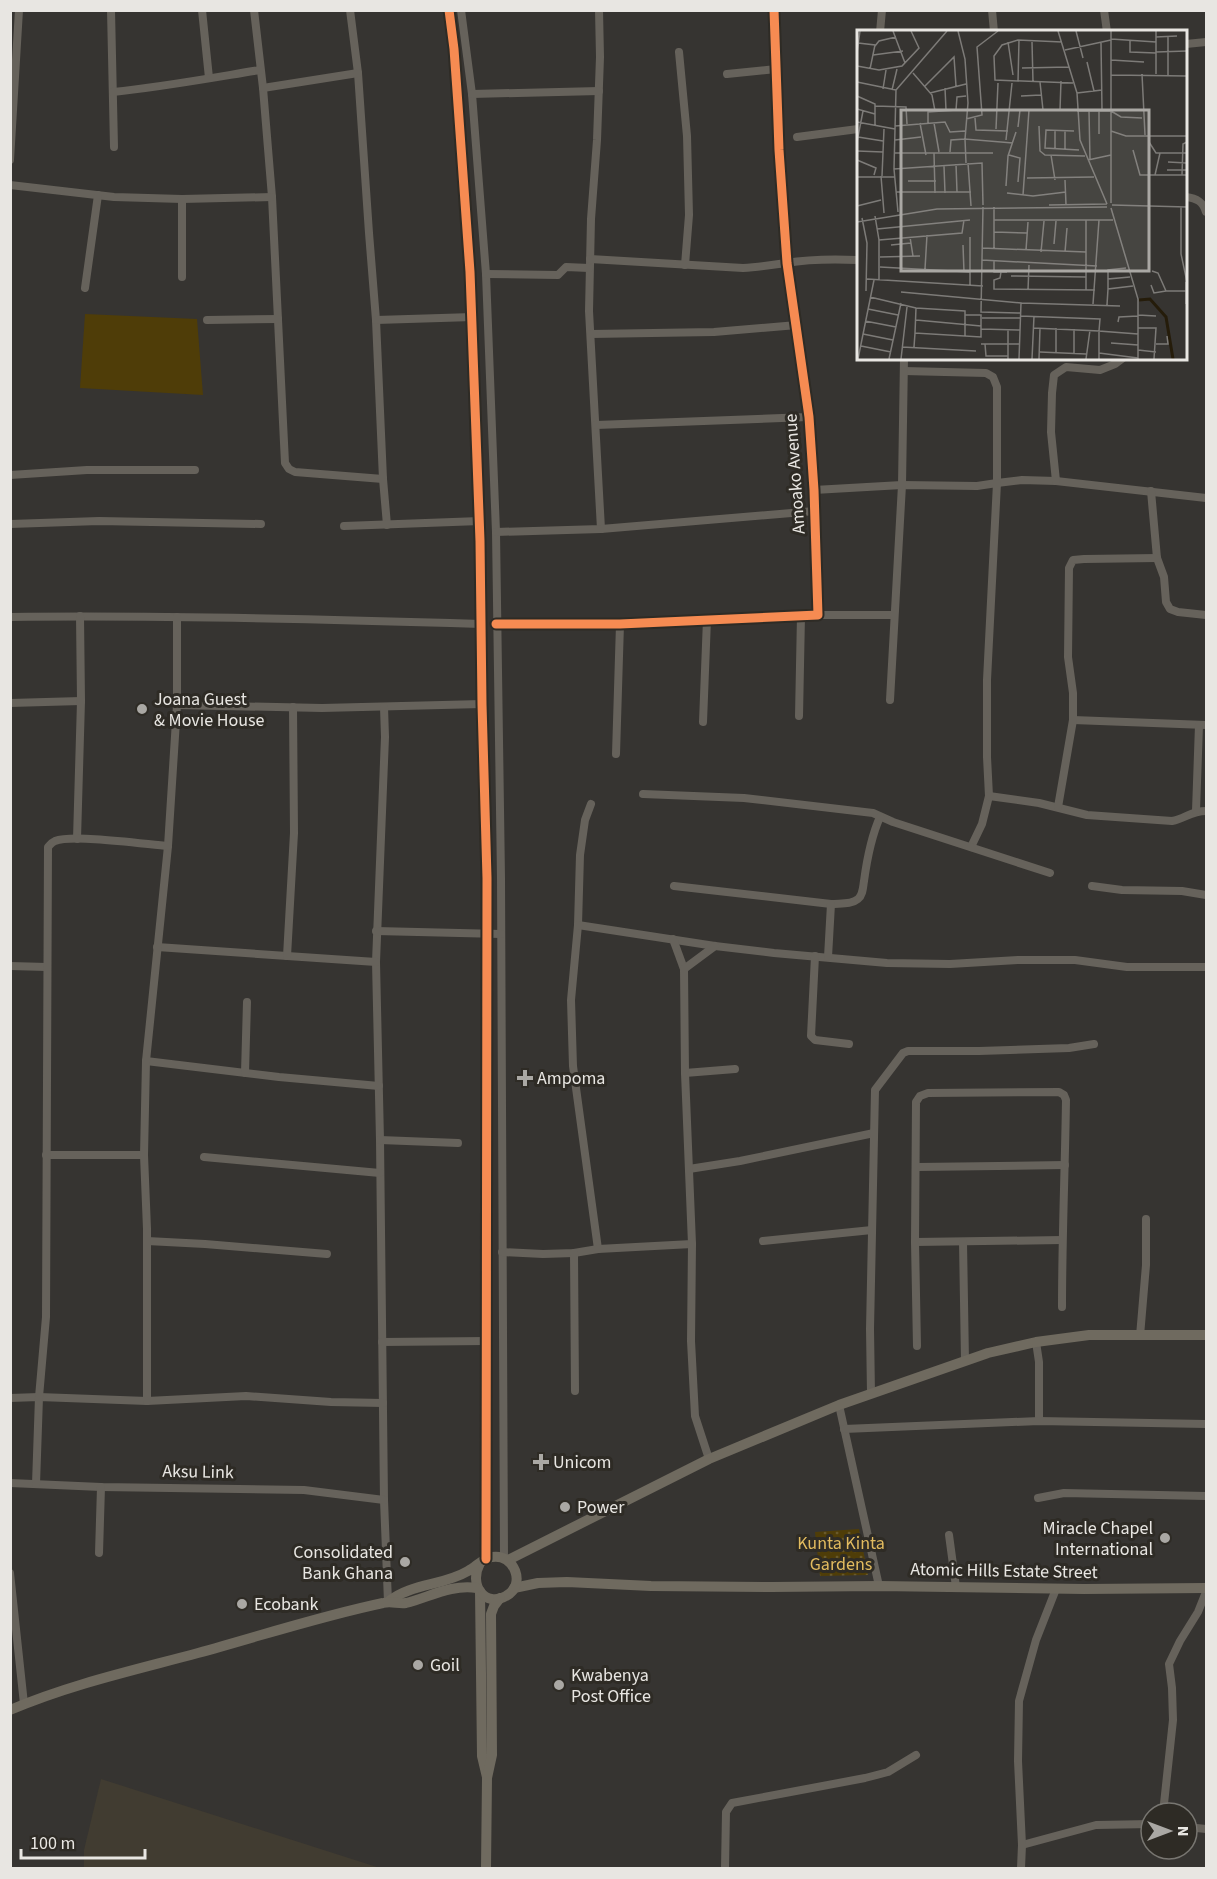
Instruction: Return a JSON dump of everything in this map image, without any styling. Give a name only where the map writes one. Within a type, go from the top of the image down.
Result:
[{"type":"main road","points":[[506,1559],[709,1459],[839,1406],[988,1353],[1036,1342],[1089,1335],[1206,1335]]},
{"type":"main road","points":[[10,1710],[133,1670],[318,1618],[388,1602],[404,1592],[462,1574],[494,1556],[506,1559],[512,1564],[516,1573],[511,1593],[500,1598],[489,1598],[478,1590],[464,1587],[441,1591],[406,1603],[388,1602]]},
{"type":"main road","points":[[483,1561],[475,1576],[478,1590],[482,1756],[487,1778]]},
{"type":"main road","name":"Atomic Hills Estate Street","points":[[514,1588],[538,1583],[567,1582],[651,1586],[1206,1590]]},
{"type":"main road","points":[[486,1869],[487,1778],[492,1755],[491,1614],[500,1598]]},
{"type":"street","points":[[10,160],[18,10]]},
{"type":"street","points":[[111,10],[114,147]]},
{"type":"street","points":[[202,10],[209,78]]},
{"type":"street","points":[[254,10],[272,197],[285,463],[295,472],[383,479]]},
{"type":"street","points":[[350,10],[358,73],[376,320],[387,525]]},
{"type":"street","points":[[449,10],[454,49],[472,317],[480,521],[487,934],[483,1561]]},
{"type":"street","points":[[461,10],[472,94],[486,274],[496,532],[506,1559]]},
{"type":"street","points":[[599,10],[589,311],[601,529]]},
{"type":"street","name":"Amoako Avenue","points":[[774,10],[787,263],[809,417],[818,615]]},
{"type":"street","points":[[880,30],[882,10]]},
{"type":"street","points":[[992,10],[994,30]]},
{"type":"street","points":[[1104,10],[1107,30]]},
{"type":"street","points":[[1187,44],[1206,42]]},
{"type":"street","points":[[679,52],[687,147],[688,215],[685,265]]},
{"type":"street","points":[[728,74],[776,69]]},
{"type":"street","points":[[113,92],[159,87],[260,70]]},
{"type":"street","points":[[263,88],[358,73]]},
{"type":"street","points":[[472,94],[598,91]]},
{"type":"street","points":[[797,137],[857,129]]},
{"type":"street","points":[[10,185],[98,195],[182,198],[272,197]]},
{"type":"street","points":[[85,288],[98,195]]},
{"type":"street","points":[[1187,197],[1194,198],[1204,205],[1206,213]]},
{"type":"street","points":[[182,198],[182,277]]},
{"type":"street","points":[[486,274],[558,275],[566,267],[589,263],[743,268],[840,259],[857,260]]},
{"type":"street","points":[[376,320],[472,317]]},
{"type":"street","points":[[207,320],[278,318]]},
{"type":"street","points":[[591,334],[714,332],[797,325]]},
{"type":"street","points":[[890,700],[902,485],[904,360]]},
{"type":"street","points":[[1056,481],[1051,432],[1054,375],[1077,363],[1100,370],[1120,360]]},
{"type":"street","points":[[904,371],[986,373],[993,377],[997,387],[997,483],[987,680],[989,796],[982,824],[971,848]]},
{"type":"street","points":[[596,425],[809,417]]},
{"type":"street","points":[[10,475],[87,470],[195,470]]},
{"type":"street","points":[[814,490],[902,485],[977,486],[1022,480],[1056,481],[1206,498]]},
{"type":"street","points":[[1151,491],[1157,558],[1164,577],[1166,602],[1170,609],[1183,613],[1206,615]]},
{"type":"street","name":"Amoako Avenue","points":[[496,532],[601,529],[815,511]]},
{"type":"street","points":[[10,524],[110,521],[261,524]]},
{"type":"street","points":[[344,526],[480,521]]},
{"type":"street","points":[[1058,807],[1073,720],[1073,693],[1068,657],[1069,568],[1073,560],[1157,558]]},
{"type":"street","points":[[496,624],[620,624],[801,615],[894,615]]},
{"type":"street","points":[[799,716],[801,615]]},
{"type":"street","points":[[77,839],[81,701],[80,616]]},
{"type":"street","points":[[10,617],[271,618],[481,624]]},
{"type":"street","points":[[147,1401],[147,1241],[144,1155],[146,1061],[168,846],[177,705],[177,617]]},
{"type":"street","points":[[703,722],[707,619]]},
{"type":"street","points":[[616,754],[620,624]]},
{"type":"street","points":[[10,703],[81,701]]},
{"type":"street","points":[[177,705],[384,707],[482,704]]},
{"type":"street","points":[[287,956],[294,833],[293,707]]},
{"type":"street","points":[[384,707],[385,737],[376,962],[381,1173],[384,1500],[388,1602]]},
{"type":"street","points":[[1073,720],[1203,725],[1196,811]]},
{"type":"street","points":[[643,794],[744,798],[873,813],[1050,873]]},
{"type":"street","points":[[989,796],[1058,807],[1107,818],[1166,821],[1180,819],[1196,811],[1206,811]]},
{"type":"street","points":[[591,804],[585,820],[579,855],[578,925],[571,1000],[573,1066],[598,1249]]},
{"type":"street","points":[[674,886],[831,904],[857,901],[862,895],[867,859],[880,817]]},
{"type":"street","points":[[36,1484],[39,1397],[46,1317],[48,848],[57,840],[77,839],[168,846]]},
{"type":"street","points":[[1092,886],[1122,890],[1182,891],[1206,895]]},
{"type":"street","points":[[828,957],[831,904]]},
{"type":"street","points":[[578,925],[716,946],[887,963],[950,964],[1018,960],[1075,960],[1127,967],[1206,967]]},
{"type":"street","points":[[376,931],[501,934]]},
{"type":"street","points":[[673,939],[684,969],[685,1073],[692,1244],[691,1341],[695,1416],[709,1459]]},
{"type":"street","points":[[684,969],[716,946]]},
{"type":"street","points":[[157,947],[376,962]]},
{"type":"street","points":[[815,956],[811,1036],[814,1040],[849,1044]]},
{"type":"street","points":[[10,966],[47,967]]},
{"type":"street","points":[[245,1073],[247,1002]]},
{"type":"street","points":[[871,1394],[870,1329],[875,1090],[903,1053],[908,1051],[1069,1048],[1094,1044]]},
{"type":"street","points":[[146,1061],[379,1086]]},
{"type":"street","points":[[685,1073],[735,1069]]},
{"type":"street","points":[[917,1346],[916,1102],[920,1096],[928,1093],[1059,1092],[1064,1095],[1066,1100],[1062,1307]]},
{"type":"street","points":[[689,1169],[740,1161],[874,1133]]},
{"type":"street","points":[[380,1140],[458,1143]]},
{"type":"street","points":[[46,1155],[144,1155]]},
{"type":"street","points":[[204,1157],[381,1173]]},
{"type":"street","points":[[917,1167],[1065,1165]]},
{"type":"street","points":[[1140,1335],[1146,1265],[1146,1219]]},
{"type":"street","points":[[763,1241],[872,1230]]},
{"type":"street","points":[[915,1242],[1062,1240]]},
{"type":"street","points":[[147,1241],[327,1254]]},
{"type":"street","points":[[963,1242],[965,1361]]},
{"type":"street","points":[[502,1252],[574,1253],[598,1249],[692,1244]]},
{"type":"street","points":[[574,1253],[574,1391]]},
{"type":"street","points":[[382,1342],[486,1341]]},
{"type":"street","points":[[1036,1342],[1039,1362],[1040,1421]]},
{"type":"street","points":[[10,1398],[147,1401],[246,1396],[383,1403]]},
{"type":"street","points":[[839,1406],[879,1586]]},
{"type":"street","points":[[844,1429],[1040,1421],[1206,1424]]},
{"type":"street","name":"Aksu Link","points":[[10,1483],[101,1487],[304,1490],[384,1500]]},
{"type":"street","points":[[99,1553],[101,1487]]},
{"type":"street","points":[[1038,1498],[1064,1493],[1206,1496]]},
{"type":"street","points":[[949,1535],[956,1587]]},
{"type":"street","points":[[10,1573],[24,1704]]},
{"type":"street","points":[[1021,1869],[1019,1701],[1036,1640],[1056,1588]]},
{"type":"street","points":[[1163,1801],[1173,1720],[1169,1664],[1198,1612],[1206,1590]]},
{"type":"street","points":[[725,1869],[726,1812],[732,1803],[865,1778],[888,1772],[916,1755]]},
{"type":"street","points":[[1022,1845],[1096,1825],[1139,1824]]},
{"type":"shaded area","points":[[101,1779],[380,1868],[84,1868],[84,1850]]},
{"type":"green space","points":[[85,314],[197,319],[203,395],[80,388]]},
{"type":"green space","name":"Kunta Kinta Gardens","points":[[859,1529],[868,1575],[820,1576],[815,1532]]},
{"type":"cycle path","points":[[449,10],[454,49],[470,272],[480,541],[487,878],[486,1559]]},
{"type":"cycle path","points":[[496,624],[620,624],[818,615],[809,417],[787,263],[779,150],[774,10]]},
{"type":"place","name":"Joana Guest & Movie House","points":[[142,709]]},
{"type":"place","name":"Ampoma","points":[[525,1078]]},
{"type":"place","name":"Unicom","points":[[541,1462]]},
{"type":"place","name":"Power","points":[[565,1507]]},
{"type":"place","name":"Miracle Chapel International","points":[[1165,1538]]},
{"type":"place","name":"Consolidated Bank Ghana","points":[[405,1562]]},
{"type":"place","name":"Ecobank","points":[[242,1604]]},
{"type":"place","name":"Goil","points":[[418,1665]]},
{"type":"place","name":"Kwabenya Post Office","points":[[559,1685]]}]
